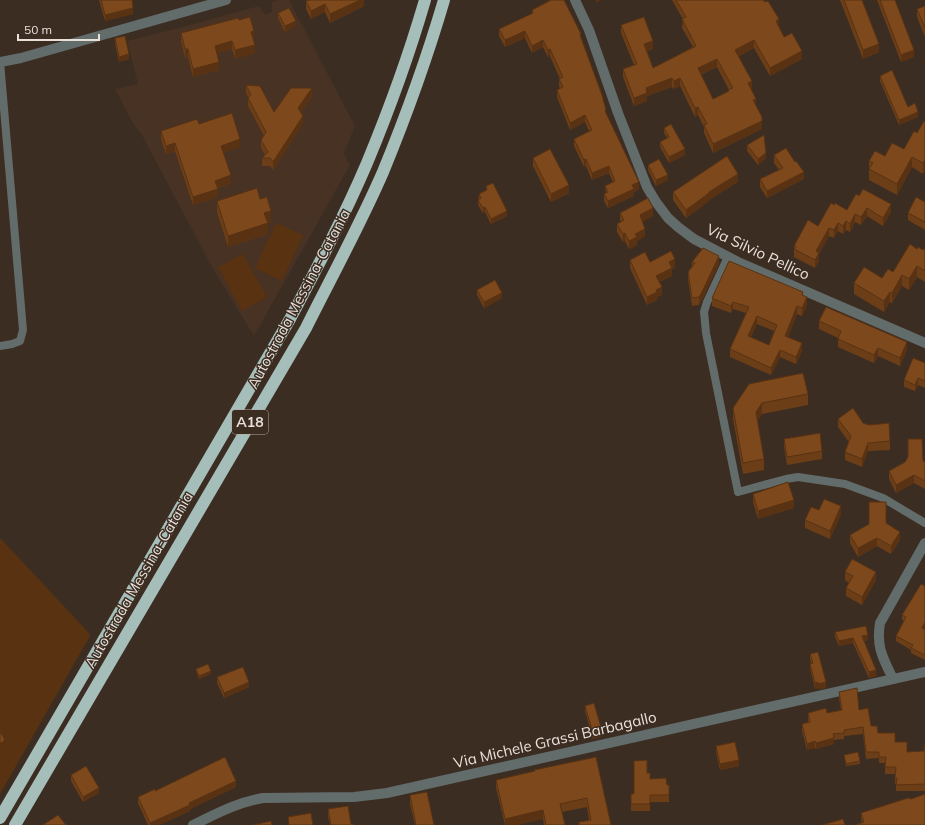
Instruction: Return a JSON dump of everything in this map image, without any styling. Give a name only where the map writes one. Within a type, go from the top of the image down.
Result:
[{"type":"highway","name":"Autostrada Messina-Catania","points":[[0,818],[286,326],[322,259],[366,164],[388,110],[406,62],[425,0]]},
{"type":"highway","name":"Autostrada Messina-Catania","points":[[16,825],[306,328],[382,172],[422,69],[444,0]]},
{"type":"street","points":[[0,346],[20,341],[23,330],[0,62],[21,58],[226,0]]},
{"type":"street","name":"Via Silvio Pellico","points":[[575,0],[589,30],[635,159],[647,187],[668,218],[694,239],[728,257],[925,343]]},
{"type":"street","points":[[728,257],[707,302],[704,312],[706,333],[738,492],[798,477],[845,484],[883,498],[925,523]]},
{"type":"street","points":[[892,679],[880,649],[878,636],[880,623],[925,543]]},
{"type":"street","name":"Via Michele Grassi Barbagallo","points":[[193,825],[241,803],[252,800],[264,798],[354,797],[387,794],[925,672]]},
{"type":"shaded area","points":[[278,0],[289,0],[355,126],[344,153],[350,165],[254,336],[212,267],[142,135],[134,125],[115,89],[138,84],[127,41],[259,6],[266,15],[272,12],[272,2]]},
{"type":"shaded area","points":[[276,223],[303,235],[282,281],[255,268]]},
{"type":"shaded area","points":[[243,254],[267,297],[242,311],[218,267]]},
{"type":"shaded area","points":[[0,538],[89,633],[90,636],[0,794]]},
{"type":"building","points":[[101,0],[132,0],[133,8],[105,15]]},
{"type":"building","points":[[360,0],[330,14],[325,4],[311,11],[306,1]]},
{"type":"building","points":[[551,0],[564,0],[581,34],[580,35],[602,95],[605,111],[639,182],[632,185],[634,189],[608,201],[604,194],[608,192],[605,186],[615,181],[609,166],[592,173],[586,159],[584,160],[574,139],[592,130],[585,115],[570,123],[557,90],[563,87],[559,79],[563,77],[550,49],[548,50],[543,40],[532,46],[525,31],[505,40],[499,29],[533,13],[532,10]]},
{"type":"building","points":[[676,0],[768,1],[779,19],[776,21],[784,37],[792,33],[802,51],[770,68],[754,40],[735,50],[752,81],[748,83],[756,99],[753,100],[762,117],[762,121],[713,144],[704,125],[707,124],[698,107],[695,108],[680,78],[674,81],[672,78],[646,88],[647,93],[634,98],[623,69],[637,64],[621,25],[644,17],[653,41],[644,44],[653,68],[696,46],[682,19],[686,17]],"holes":[[[717,59],[733,88],[713,99],[698,68]]]},
{"type":"building","points":[[844,0],[862,0],[879,44],[863,50]]},
{"type":"building","points":[[880,0],[895,0],[914,50],[901,55]]},
{"type":"building","points":[[925,6],[925,28],[917,9]]},
{"type":"building","points":[[289,8],[296,21],[285,26],[278,13]]},
{"type":"building","points":[[250,17],[254,31],[251,32],[255,45],[235,50],[232,41],[215,46],[219,62],[193,69],[188,49],[185,49],[181,33],[238,18],[239,20]]},
{"type":"building","points":[[125,36],[129,54],[119,57],[115,38]]},
{"type":"building","points":[[892,70],[908,107],[915,103],[918,112],[899,120],[880,76]]},
{"type":"building","points":[[246,85],[260,86],[274,112],[291,88],[312,88],[298,108],[303,116],[273,162],[270,158],[262,158],[268,152],[261,140],[266,132],[248,98],[251,95]]},
{"type":"building","points":[[232,113],[240,139],[221,146],[231,175],[215,181],[218,189],[193,197],[175,143],[166,146],[161,131],[197,119],[199,124]]},
{"type":"building","points":[[924,121],[925,160],[923,163],[912,157],[897,184],[869,169],[873,163],[869,161],[875,151],[885,156],[892,143],[904,149],[914,131],[917,133]]},
{"type":"building","points":[[671,124],[685,149],[669,157],[660,142],[669,137],[664,128]]},
{"type":"building","points":[[764,135],[766,153],[758,159],[747,145]]},
{"type":"building","points":[[786,148],[804,172],[767,191],[760,179],[783,168],[774,155]]},
{"type":"building","points":[[550,149],[569,185],[551,194],[533,158]]},
{"type":"building","points":[[727,156],[738,174],[709,192],[686,210],[673,192]]},
{"type":"building","points":[[659,159],[668,175],[656,180],[648,165]]},
{"type":"building","points":[[493,183],[507,211],[491,219],[485,207],[483,208],[478,200],[481,198],[479,194],[487,190],[486,186]]},
{"type":"building","points":[[257,188],[260,199],[267,197],[271,211],[264,213],[268,223],[228,236],[217,201]]},
{"type":"building","points":[[863,189],[891,204],[883,218],[867,208],[861,217],[855,214],[850,224],[846,221],[843,226],[838,223],[834,230],[829,228],[816,251],[819,253],[815,260],[794,249],[796,246],[794,246],[808,220],[818,226],[831,203],[834,205],[835,203],[847,210],[856,194],[859,196]]},
{"type":"building","points":[[916,197],[925,202],[925,222],[908,213]]},
{"type":"building","points":[[648,198],[653,208],[640,215],[645,229],[635,234],[637,237],[629,241],[625,233],[623,234],[617,224],[624,220],[620,213]]},
{"type":"building","points":[[910,244],[917,249],[918,247],[923,250],[925,249],[925,271],[917,266],[909,279],[902,275],[892,293],[890,292],[884,301],[854,283],[864,267],[882,278],[888,269],[893,272]]},
{"type":"building","points":[[703,248],[719,256],[701,294],[699,297],[692,298],[688,272],[695,263],[692,262]]},
{"type":"building","points":[[671,251],[675,259],[669,262],[672,268],[656,276],[662,287],[656,290],[657,292],[647,297],[630,260],[645,252],[650,262]]},
{"type":"building","points":[[729,261],[803,292],[802,295],[807,297],[802,308],[797,306],[785,336],[802,343],[796,357],[780,350],[771,368],[730,349],[749,307],[733,302],[731,306],[712,298]],"holes":[[[757,316],[777,325],[769,345],[748,336]]]},
{"type":"building","points":[[495,280],[502,293],[484,302],[477,290]]},
{"type":"building","points":[[826,307],[907,342],[900,358],[878,348],[874,355],[838,339],[841,331],[819,321]]},
{"type":"building","points":[[913,358],[925,363],[925,381],[918,378],[915,385],[904,380]]},
{"type":"building","points":[[803,373],[808,394],[762,403],[756,412],[764,459],[743,463],[733,408],[749,384]]},
{"type":"building","points":[[853,408],[863,423],[869,425],[889,423],[890,441],[868,443],[862,459],[845,452],[851,436],[838,419]]},
{"type":"building","points":[[820,433],[822,451],[787,457],[784,439]]},
{"type":"building","points":[[908,439],[922,439],[923,461],[925,462],[925,481],[914,475],[896,485],[889,471],[905,462],[908,457]]},
{"type":"building","points":[[788,482],[794,500],[758,511],[753,494]]},
{"type":"building","points":[[824,499],[841,506],[830,531],[805,520],[811,507],[819,510]]},
{"type":"building","points":[[869,502],[886,502],[886,523],[900,532],[891,546],[877,538],[858,548],[850,535],[869,524]]},
{"type":"building","points":[[852,559],[876,572],[862,597],[846,588],[853,576],[845,572]]},
{"type":"building","points":[[921,584],[925,586],[925,622],[922,628],[925,630],[925,655],[911,648],[913,645],[896,636],[906,617],[902,615]]},
{"type":"building","points":[[866,626],[868,635],[862,636],[876,670],[869,672],[853,638],[839,641],[835,632]]},
{"type":"building","points":[[818,652],[826,682],[818,684],[818,682],[815,683],[810,664],[813,663],[810,654]]},
{"type":"building","points":[[208,664],[211,671],[199,676],[196,669]]},
{"type":"building","points":[[243,667],[249,682],[224,693],[217,677]]},
{"type":"building","points":[[857,688],[859,710],[868,708],[871,726],[877,726],[878,733],[895,733],[895,742],[907,742],[907,752],[924,751],[925,744],[925,784],[896,785],[896,767],[885,767],[886,757],[879,757],[879,752],[866,752],[863,727],[844,730],[844,733],[833,734],[834,738],[807,744],[802,724],[810,722],[808,713],[826,708],[827,713],[842,710],[839,692]]},
{"type":"building","points":[[594,703],[602,731],[593,733],[585,706]]},
{"type":"building","points":[[0,733],[5,740],[0,744]]},
{"type":"building","points":[[735,742],[739,760],[720,764],[716,746]]},
{"type":"building","points":[[858,752],[860,761],[846,764],[844,755]]},
{"type":"building","points":[[225,757],[236,781],[189,803],[190,805],[150,823],[138,797],[155,789],[155,791]]},
{"type":"building","points":[[596,757],[611,825],[579,825],[579,822],[591,820],[587,798],[560,804],[565,825],[546,825],[543,810],[505,819],[496,780],[535,771],[534,770]]},
{"type":"building","points":[[647,760],[647,773],[650,773],[650,779],[666,778],[667,785],[669,785],[669,795],[650,795],[650,804],[631,804],[631,794],[634,794],[634,761]]},
{"type":"building","points":[[86,766],[99,788],[83,797],[71,775]]},
{"type":"building","points":[[427,792],[434,825],[416,825],[410,795]]},
{"type":"building","points":[[925,794],[925,825],[855,825],[864,822],[861,813]]},
{"type":"building","points":[[348,806],[351,824],[354,825],[331,825],[328,809]]},
{"type":"building","points":[[311,813],[313,825],[289,825],[288,817]]},
{"type":"building","points":[[58,815],[66,825],[43,825]]},
{"type":"building","points":[[843,819],[845,825],[822,825]]},
{"type":"building","points":[[271,821],[272,825],[253,825]]}]
